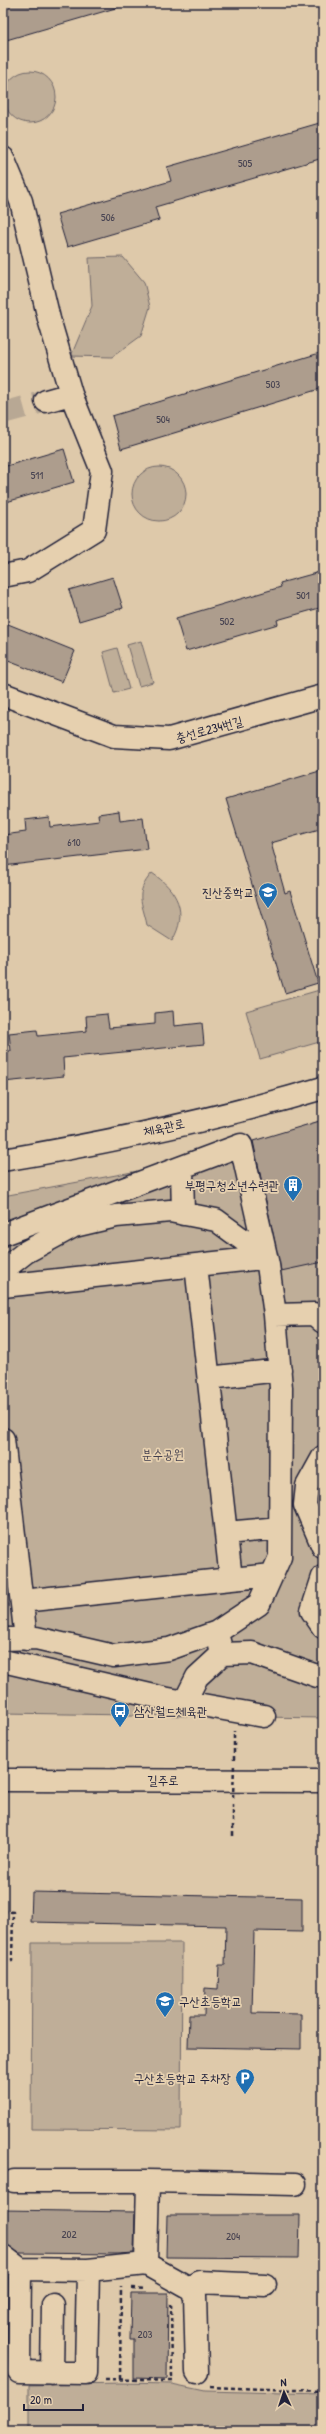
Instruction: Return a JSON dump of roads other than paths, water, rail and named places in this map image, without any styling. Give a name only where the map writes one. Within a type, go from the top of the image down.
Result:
[{"type":"street","points":[[3,576],[28,570],[94,530],[102,471],[71,394],[49,319],[21,201],[4,167]]},
{"type":"street","points":[[46,401],[71,394]]},
{"type":"street","name":"충선로234번길","points":[[3,694],[114,736],[169,739],[323,696]]},
{"type":"street","name":"체육관로","points":[[3,1160],[69,1149],[261,1106],[323,1088]]},
{"type":"street","points":[[3,1234],[241,1145],[275,1315],[280,1370],[280,1557],[259,1604],[217,1632],[169,1649],[114,1656],[36,1638],[3,1639]]},
{"type":"street","points":[[182,1168],[182,1214]]},
{"type":"street","points":[[3,1270],[26,1252],[74,1226],[116,1216],[170,1211],[216,1220],[246,1242],[265,1261]]},
{"type":"street","points":[[3,1286],[196,1265],[265,1261]]},
{"type":"street","points":[[196,1265],[231,1579]]},
{"type":"street","points":[[275,1315],[314,1314],[323,1322]]},
{"type":"street","points":[[209,1378],[280,1370]]},
{"type":"street","points":[[3,1439],[7,1501],[22,1601],[26,1639]]},
{"type":"street","points":[[323,1457],[307,1486],[305,1504],[323,1547]]},
{"type":"street","points":[[226,1533],[280,1528]]},
{"type":"street","points":[[22,1601],[272,1575]]},
{"type":"street","points":[[323,1578],[312,1611],[323,1627]]},
{"type":"street","points":[[217,1632],[222,1654]]},
{"type":"street","points":[[184,1703],[197,1677],[222,1654],[252,1653],[317,1676],[323,1674]]},
{"type":"street","points":[[3,1661],[184,1703],[264,1716]]},
{"type":"street","name":"길주로","points":[[3,1780],[323,1781]]},
{"type":"street","points":[[14,2181],[148,2181],[295,2184]]},
{"type":"street","points":[[146,2264],[148,2181]]},
{"type":"street","points":[[88,2270],[86,2373],[19,2372],[12,2262],[88,2270],[146,2264],[180,2293],[195,2295],[194,2380]]},
{"type":"street","points":[[180,2293],[199,2282],[265,2285]]},
{"type":"street","points":[[52,2305],[52,2373]]},
{"type":"tunnel","points":[[3,413],[46,401]]},
{"type":"place","name":"진산중학교","points":[[268,909]]},
{"type":"place","name":"부평구청소년수련관","points":[[293,1202]]},
{"type":"place","name":"삼산월드체육관","points":[[120,1728]]},
{"type":"place","name":"구산초등학교","points":[[165,2018]]},
{"type":"place","name":"구산초등학교 주차장","points":[[245,2095]]},
{"type":"park label","name":"분수공원","points":[[163,1454]]}]
